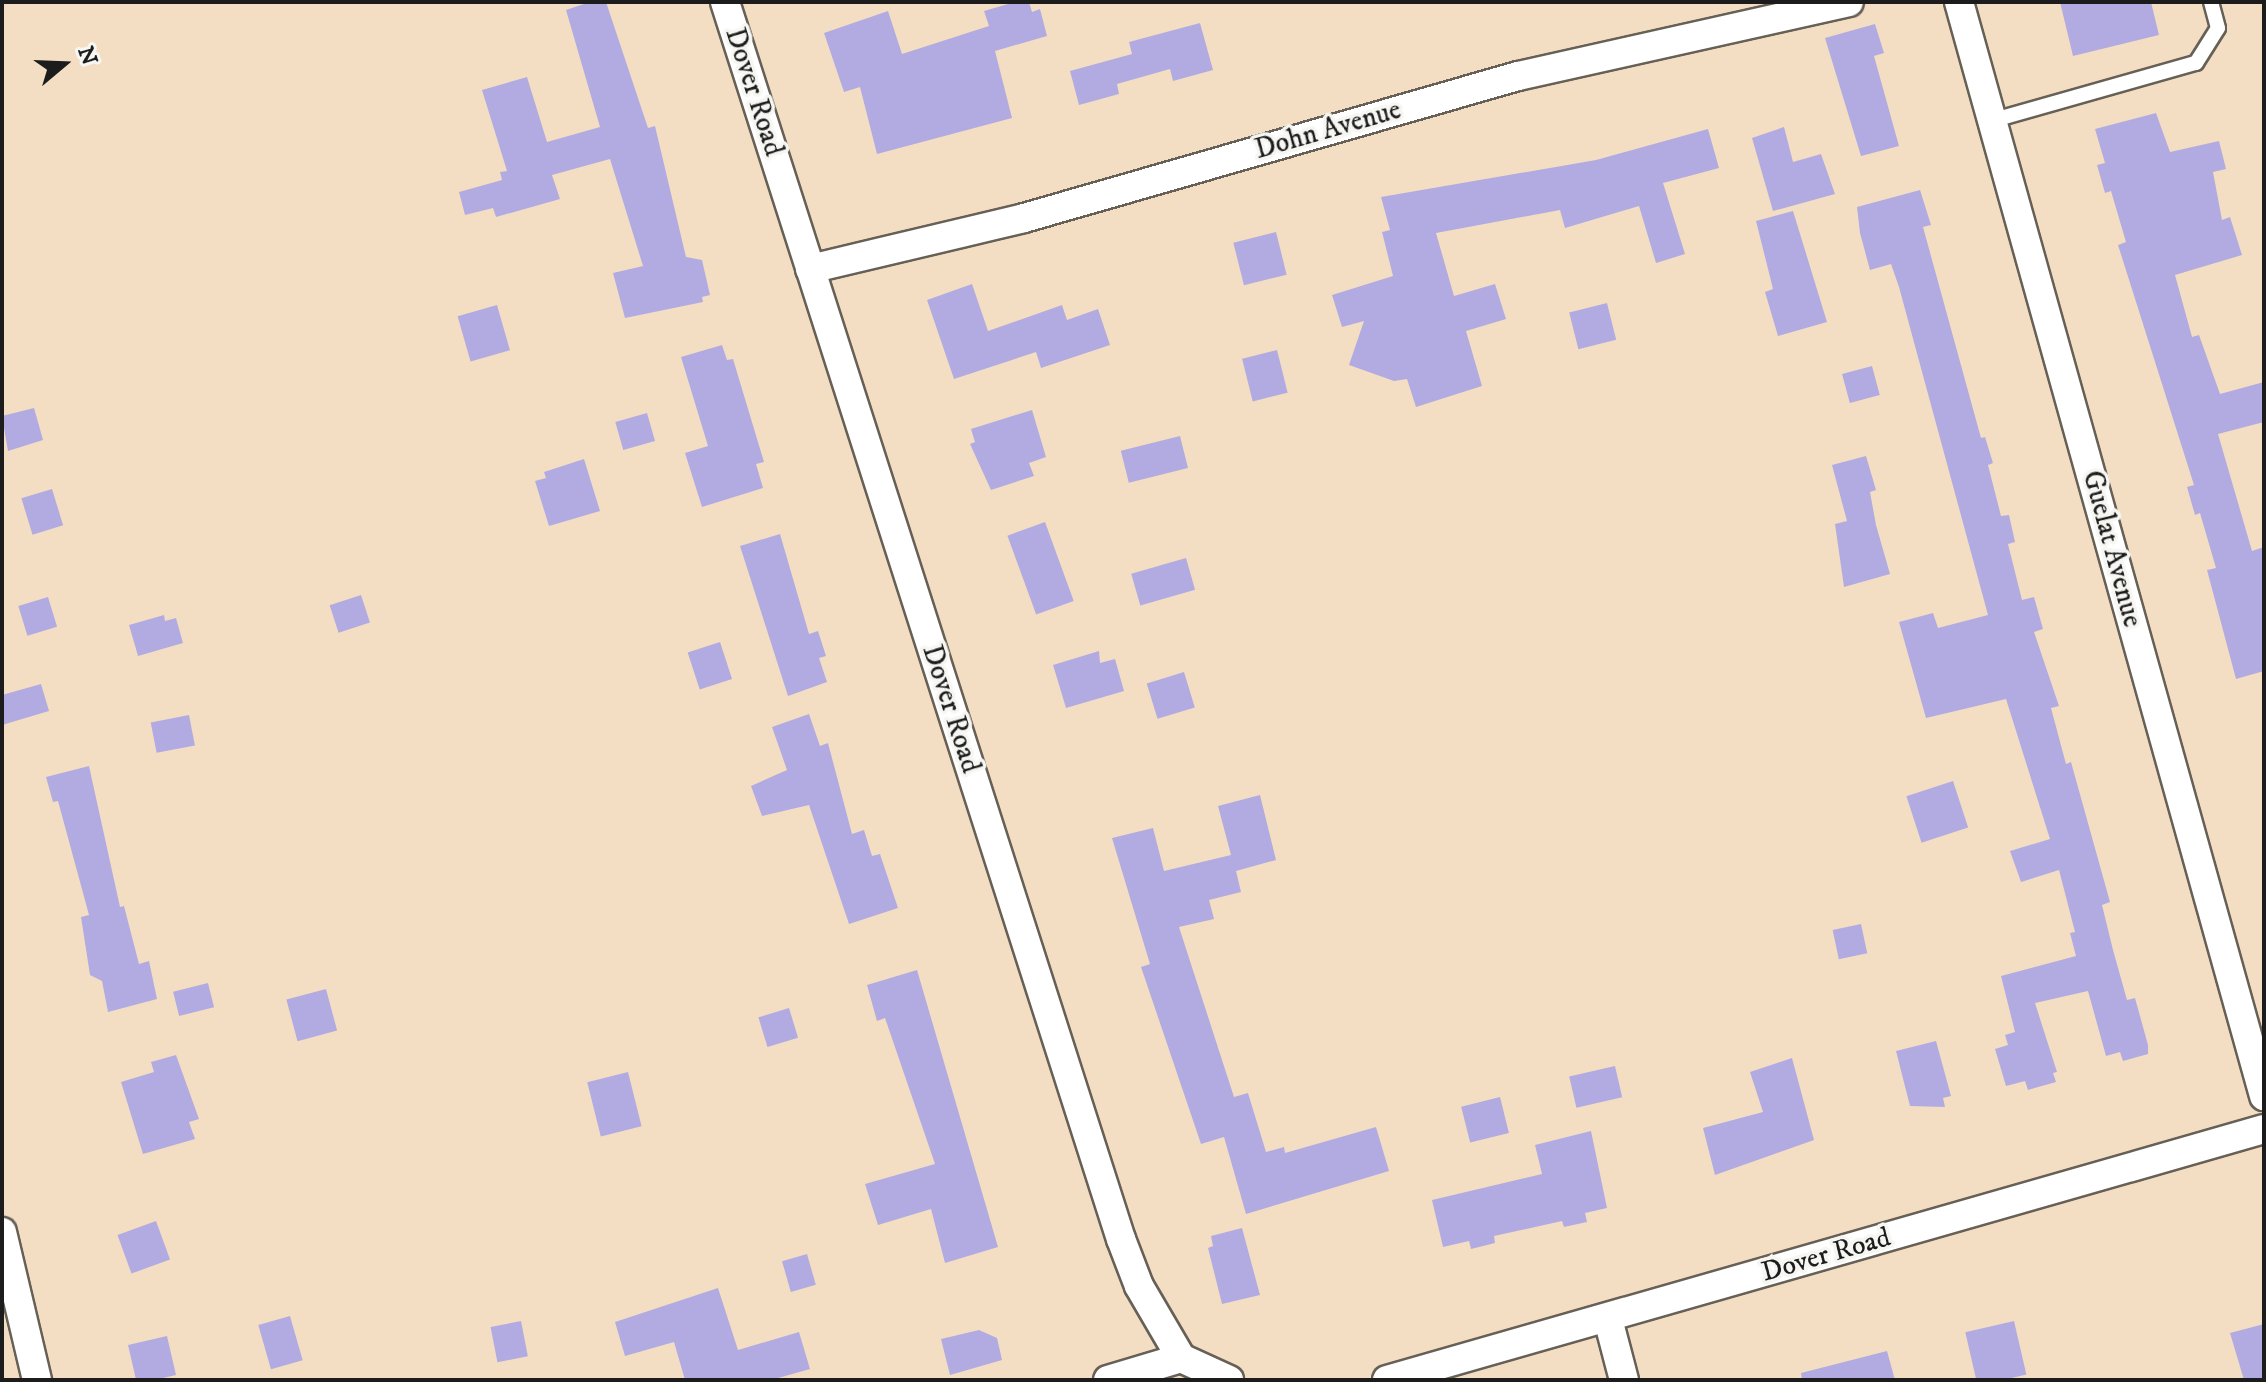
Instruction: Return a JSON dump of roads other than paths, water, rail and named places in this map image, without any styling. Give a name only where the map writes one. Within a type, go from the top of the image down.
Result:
[{"type":"street","name":"Dover Road","points":[[725,2],[1121,1239],[1139,1286],[1188,1368]]},
{"type":"street","name":"Dohn Avenue","points":[[810,269],[1024,218],[1518,76],[1849,2]]},
{"type":"street","name":"Guelat Avenue","points":[[1962,4],[2264,1096]]},
{"type":"street","name":"Dover Road","points":[[1387,1380],[2264,1129]]},
{"type":"street","points":[[2,1232],[37,1380]]},
{"type":"street","points":[[1608,1319],[1624,1380]]},
{"type":"street","points":[[1108,1380],[1188,1368],[1229,1380]]},
{"type":"lane","points":[[1994,120],[2196,63],[2218,28],[2211,2]]}]
